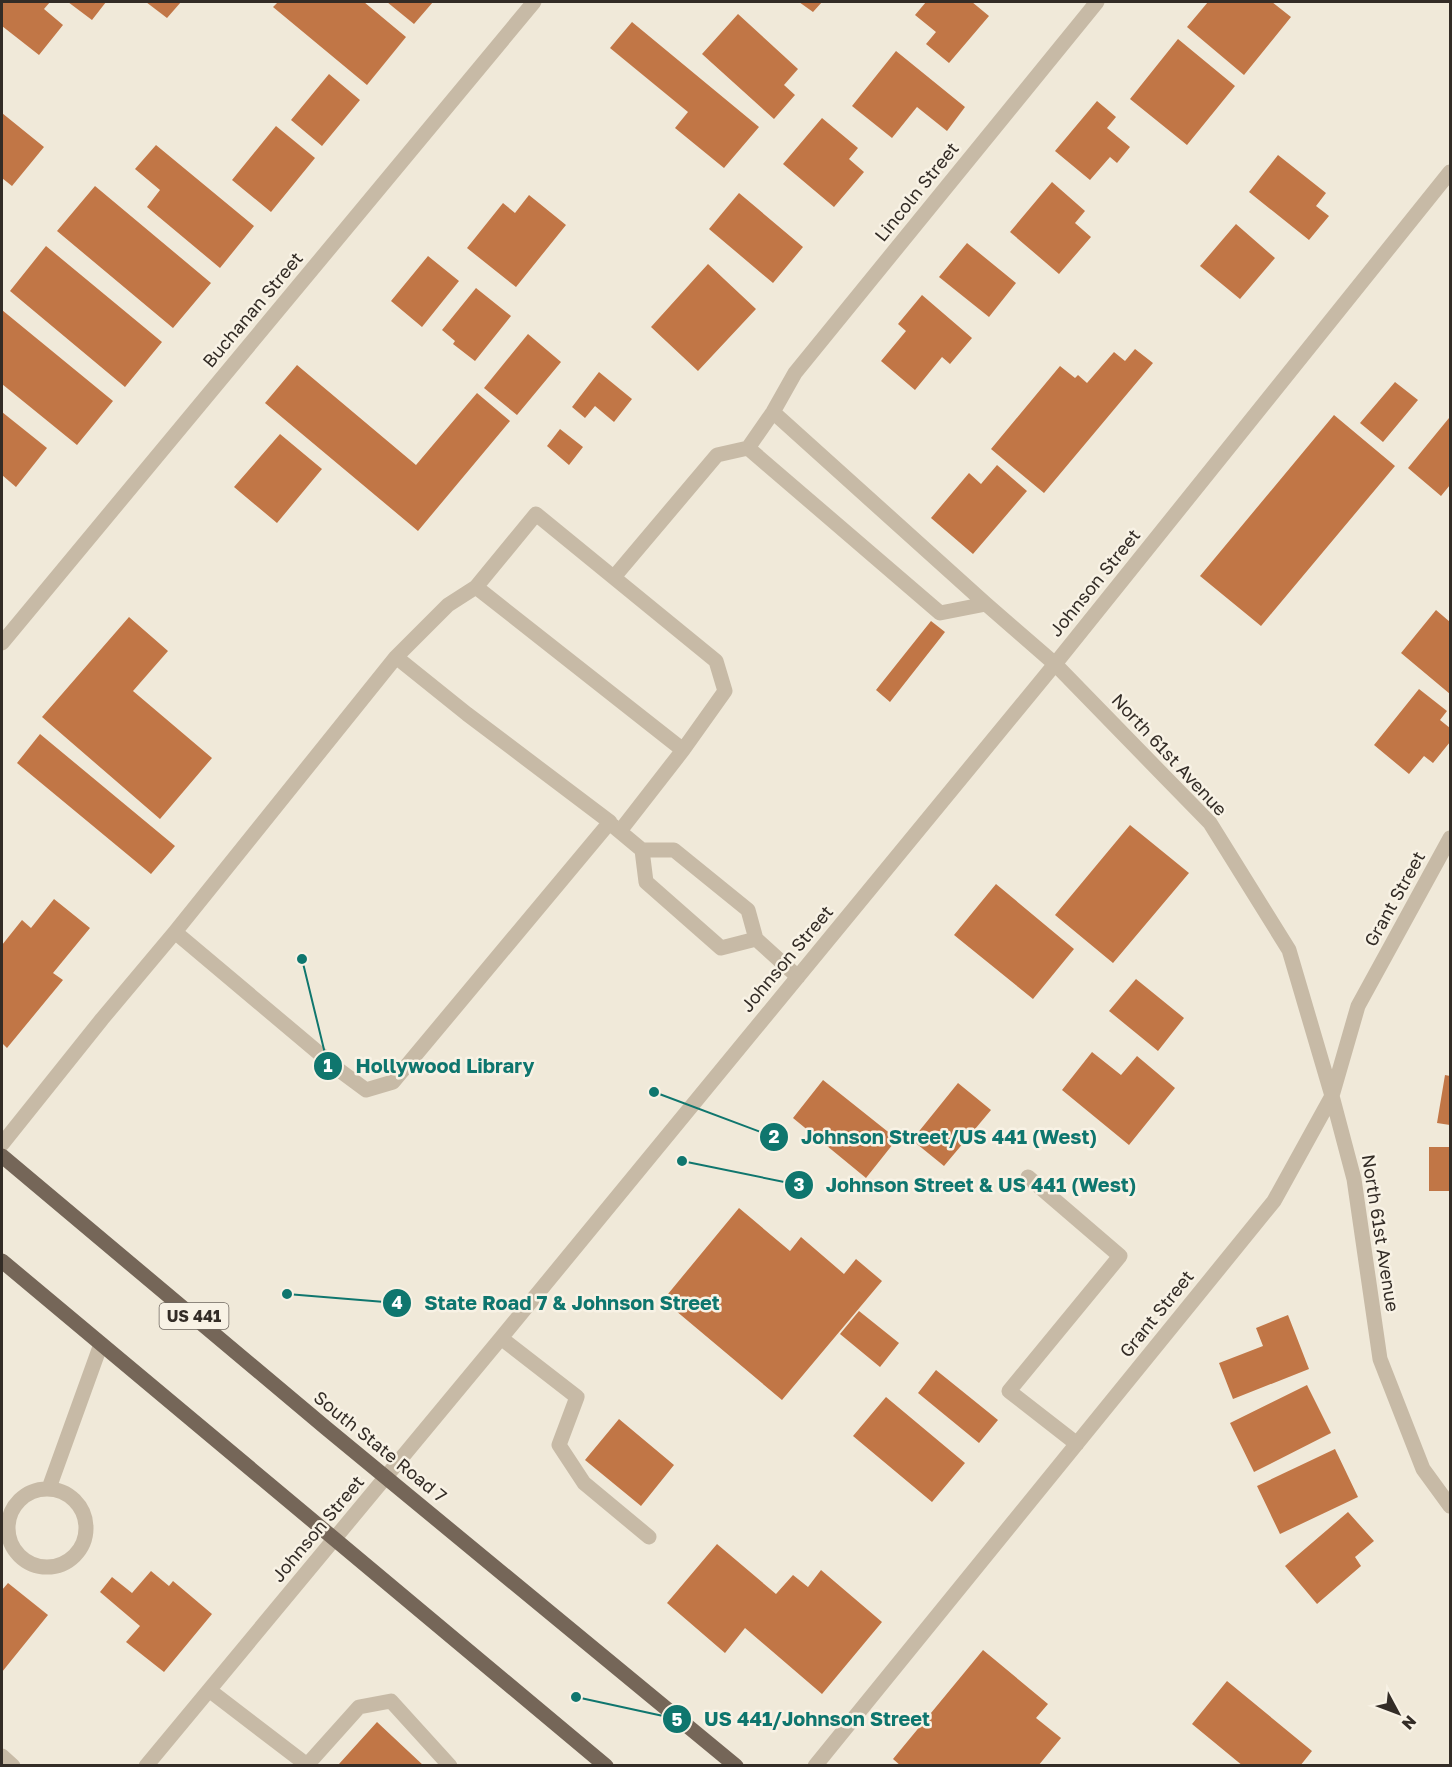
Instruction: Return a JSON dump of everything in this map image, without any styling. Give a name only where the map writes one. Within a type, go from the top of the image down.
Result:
[{"type":"main road","name":"South State Road 7","points":[[2,1156],[736,1766]]},
{"type":"main road","points":[[2,1261],[606,1766]]},
{"type":"street","name":"Buchanan Street","points":[[2,643],[534,2]]},
{"type":"street","name":"Lincoln Street","points":[[748,448],[773,412],[795,373],[1097,2]]},
{"type":"street","name":"Johnson Street","points":[[146,1766],[1055,663],[1450,172]]},
{"type":"street","name":"North 61st Avenue","points":[[773,412],[986,604],[1055,663],[1210,823],[1289,950],[1354,1179],[1380,1359],[1423,1469],[1450,1506]]},
{"type":"street","points":[[614,577],[717,455],[748,448],[940,613],[986,604]]},
{"type":"street","points":[[2,1144],[396,657],[447,605],[476,587],[536,514],[716,661],[724,691],[682,750],[393,1082],[366,1090],[175,932]]},
{"type":"street","points":[[476,587],[682,750]]},
{"type":"street","points":[[396,657],[642,850],[674,850],[748,910],[756,939],[798,977]]},
{"type":"street","name":"Grant Street","points":[[815,1766],[1274,1201],[1332,1096],[1358,1006],[1450,838]]},
{"type":"street","points":[[642,850],[646,882],[721,948],[756,939]]},
{"type":"street","points":[[1028,1177],[1120,1256],[1009,1391],[1077,1444]]},
{"type":"street","points":[[501,1338],[577,1397],[559,1445],[584,1483],[649,1537]]},
{"type":"street","points":[[49,1488],[101,1344]]},
{"type":"street","points":[[49,1488],[62,1491],[81,1508],[86,1520],[87,1532],[76,1555],[65,1563],[53,1567],[40,1567],[28,1563],[12,1545],[6,1514],[26,1495],[49,1488]]},
{"type":"street","points":[[2,1556],[18,1554]]},
{"type":"street","points":[[209,1690],[307,1765],[359,1707],[392,1701],[450,1766]]},
{"type":"street","points":[[2,1756],[13,1766]]},
{"type":"building","points":[[2,2],[50,2],[44,9],[63,25],[39,55],[2,26]]},
{"type":"building","points":[[68,2],[106,2],[92,20]]},
{"type":"building","points":[[146,2],[181,2],[167,18]]},
{"type":"building","points":[[278,2],[364,2],[406,37],[367,85],[273,7]]},
{"type":"building","points":[[387,2],[433,2],[414,24]]},
{"type":"building","points":[[799,2],[822,2],[813,12]]},
{"type":"building","points":[[926,2],[972,2],[989,16],[949,63],[926,44],[936,32],[915,15]]},
{"type":"building","points":[[1208,2],[1272,2],[1291,17],[1244,75],[1187,27]]},
{"type":"building","points":[[738,14],[798,69],[784,85],[795,95],[774,119],[702,54]]},
{"type":"building","points":[[632,22],[759,127],[724,168],[675,128],[688,112],[610,48]]},
{"type":"building","points":[[1178,39],[1235,86],[1187,145],[1130,99]]},
{"type":"building","points":[[896,51],[965,107],[947,131],[917,107],[892,138],[852,106]]},
{"type":"building","points":[[329,74],[360,100],[322,146],[291,120]]},
{"type":"building","points":[[1097,101],[1116,117],[1107,128],[1130,147],[1117,163],[1110,157],[1090,180],[1055,151]]},
{"type":"building","points":[[2,113],[44,147],[12,186],[2,178]]},
{"type":"building","points":[[822,118],[858,148],[849,159],[864,172],[834,207],[783,164]]},
{"type":"building","points":[[276,126],[315,158],[271,212],[232,180]]},
{"type":"building","points":[[156,145],[254,226],[220,268],[147,207],[160,190],[135,169]]},
{"type":"building","points":[[1278,155],[1326,193],[1316,206],[1329,216],[1309,240],[1249,192]]},
{"type":"building","points":[[1052,182],[1085,211],[1075,223],[1091,237],[1059,274],[1010,232]]},
{"type":"building","points":[[95,186],[211,283],[173,328],[57,231]]},
{"type":"building","points":[[739,193],[803,247],[773,283],[709,229]]},
{"type":"building","points":[[529,195],[566,225],[516,287],[467,248],[503,203],[515,213]]},
{"type":"building","points":[[1236,224],[1275,258],[1240,299],[1200,266]]},
{"type":"building","points":[[967,243],[1016,283],[989,317],[939,277]]},
{"type":"building","points":[[46,246],[162,342],[125,387],[10,291]]},
{"type":"building","points":[[428,256],[459,281],[422,327],[391,301]]},
{"type":"building","points":[[708,264],[756,309],[698,371],[651,327]]},
{"type":"building","points":[[476,288],[511,316],[475,361],[453,344],[455,341],[442,330]]},
{"type":"building","points":[[922,295],[972,338],[950,364],[942,357],[915,390],[881,361],[906,331],[898,324]]},
{"type":"building","points":[[2,310],[113,401],[77,445],[2,384]]},
{"type":"building","points":[[528,334],[561,362],[517,415],[484,388]]},
{"type":"building","points":[[1135,349],[1153,363],[1044,493],[991,449],[1060,366],[1075,378],[1078,375],[1087,383],[1114,352],[1125,361]]},
{"type":"building","points":[[297,365],[416,465],[477,393],[510,421],[418,531],[265,403]]},
{"type":"building","points":[[599,372],[632,399],[614,422],[595,406],[585,418],[572,407]]},
{"type":"building","points":[[1395,382],[1418,400],[1383,442],[1360,423]]},
{"type":"building","points":[[2,412],[47,448],[16,487],[2,475]]},
{"type":"building","points":[[1334,415],[1395,466],[1261,626],[1200,576]]},
{"type":"building","points":[[1449,418],[1450,485],[1441,496],[1408,468]]},
{"type":"building","points":[[560,429],[583,447],[569,465],[547,446]]},
{"type":"building","points":[[280,434],[322,469],[277,523],[234,487]]},
{"type":"building","points":[[997,465],[1027,491],[973,554],[931,518],[969,473],[981,484]]},
{"type":"building","points":[[1436,610],[1450,622],[1450,694],[1401,653]]},
{"type":"building","points":[[129,617],[168,651],[133,691],[212,758],[160,819],[42,717]]},
{"type":"building","points":[[931,621],[945,632],[890,702],[876,690]]},
{"type":"building","points":[[1419,689],[1447,711],[1440,720],[1450,728],[1450,742],[1433,763],[1424,756],[1409,774],[1374,745]]},
{"type":"building","points":[[40,734],[175,846],[151,874],[17,763]]},
{"type":"building","points":[[1130,825],[1189,873],[1113,963],[1055,915]]},
{"type":"building","points":[[996,884],[1074,949],[1033,999],[954,935]]},
{"type":"building","points":[[54,899],[90,928],[53,973],[63,980],[7,1048],[2,1043],[2,945],[22,920],[31,928]]},
{"type":"building","points":[[1136,979],[1184,1018],[1158,1051],[1109,1011]]},
{"type":"building","points":[[1092,1052],[1121,1075],[1137,1056],[1175,1088],[1129,1145],[1062,1090]]},
{"type":"building","points":[[1445,1075],[1450,1076],[1450,1125],[1437,1123]]},
{"type":"building","points":[[823,1080],[897,1139],[866,1178],[793,1118]]},
{"type":"building","points":[[958,1083],[991,1110],[944,1166],[912,1140]]},
{"type":"building","points":[[1429,1147],[1450,1147],[1450,1191],[1429,1191]]},
{"type":"building","points":[[739,1208],[790,1251],[801,1237],[844,1274],[856,1259],[882,1281],[782,1400],[663,1300]]},
{"type":"building","points":[[859,1311],[899,1343],[880,1367],[840,1334]]},
{"type":"building","points":[[1288,1315],[1309,1369],[1233,1399],[1219,1363],[1263,1346],[1256,1328]]},
{"type":"building","points":[[936,1370],[998,1420],[979,1443],[918,1393]]},
{"type":"building","points":[[1307,1385],[1331,1433],[1254,1472],[1230,1423]]},
{"type":"building","points":[[886,1397],[965,1463],[932,1502],[853,1436]]},
{"type":"building","points":[[619,1419],[674,1465],[641,1506],[585,1460]]},
{"type":"building","points":[[1335,1449],[1358,1497],[1280,1534],[1257,1486]]},
{"type":"building","points":[[1348,1512],[1374,1541],[1355,1557],[1361,1566],[1317,1604],[1285,1566]]},
{"type":"building","points":[[717,1544],[776,1594],[793,1575],[808,1587],[821,1570],[882,1622],[822,1694],[745,1628],[725,1653],[667,1603]]},
{"type":"building","points":[[151,1571],[169,1586],[173,1581],[212,1614],[164,1672],[126,1642],[140,1626],[100,1592],[112,1577],[132,1593]]},
{"type":"building","points":[[8,1583],[48,1615],[2,1672],[2,1590]]},
{"type":"building","points":[[983,1650],[1048,1704],[1036,1718],[1061,1738],[1038,1766],[901,1766],[893,1759]]},
{"type":"building","points":[[1227,1681],[1312,1751],[1300,1766],[1243,1766],[1192,1724]]},
{"type":"building","points":[[377,1722],[424,1766],[341,1766],[339,1764]]},
{"type":"place","name":"Hollywood Library","points":[[302,959]]},
{"type":"place","name":"Johnson Street/US 441 (West)","points":[[654,1092]]},
{"type":"place","name":"Johnson Street & US 441 (West)","points":[[682,1161]]},
{"type":"place","name":"State Road 7 & Johnson Street","points":[[287,1294]]},
{"type":"place","name":"US 441/Johnson Street","points":[[576,1697]]}]
